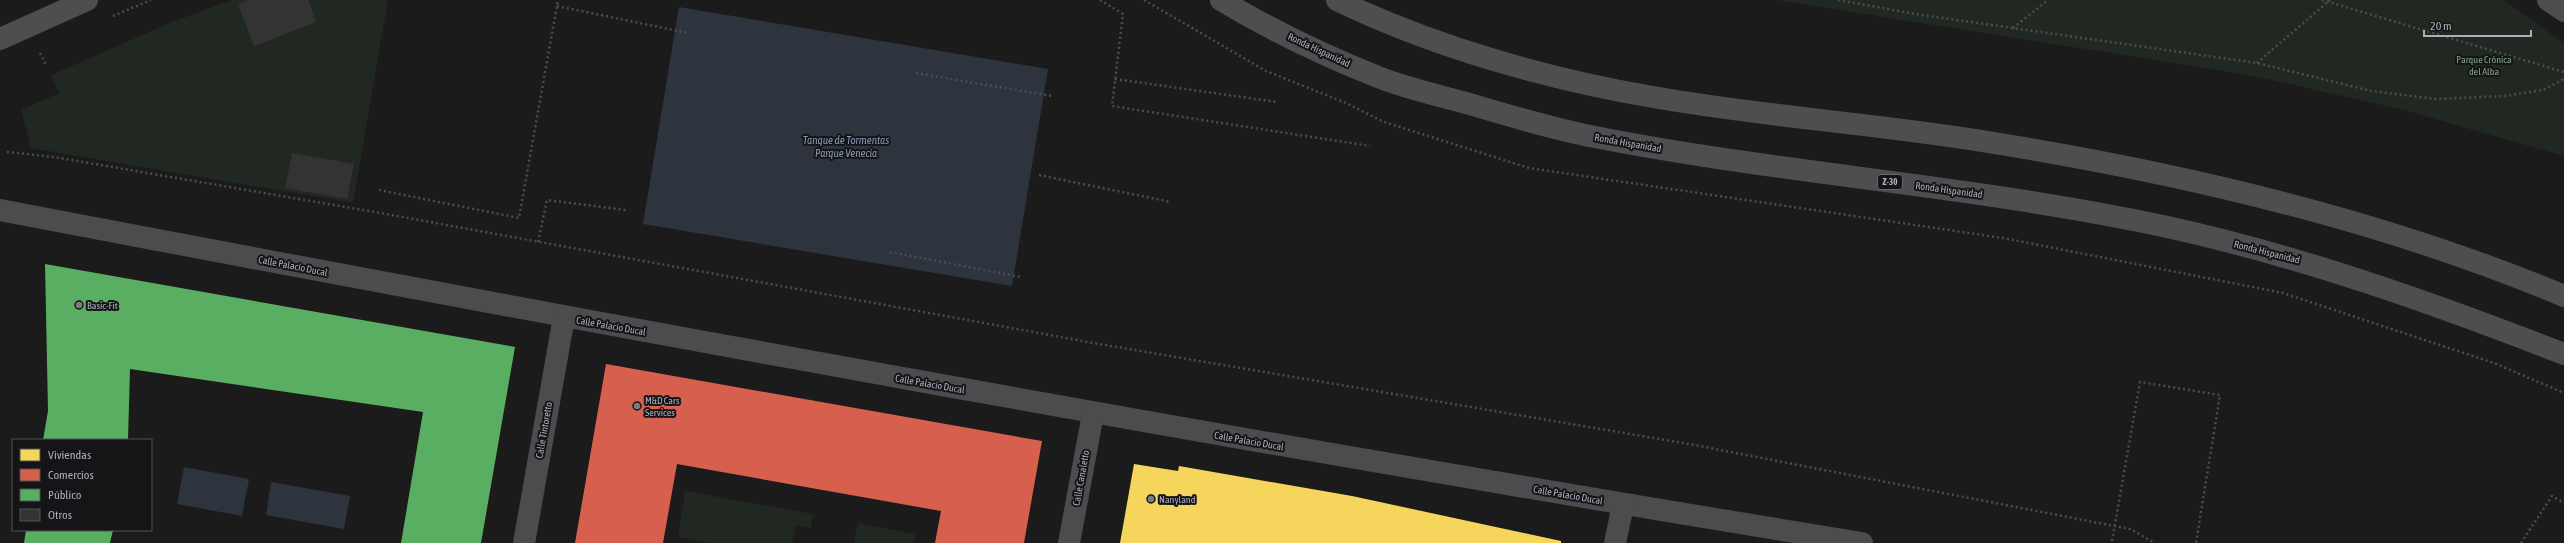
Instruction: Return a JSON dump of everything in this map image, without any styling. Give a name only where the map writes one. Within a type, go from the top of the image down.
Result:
[{"type":"main road","points":[[0,39],[87,0]]},
{"type":"main road","name":"Ronda Hispanidad","points":[[1221,0],[1258,22],[1380,78],[1501,113],[1592,137],[1686,153],[2006,199],[2162,226],[2302,261],[2470,317],[2564,354]]},
{"type":"main road","points":[[1337,0],[1443,43],[1548,74],[1638,94],[1993,143],[2160,174],[2314,210],[2503,270],[2564,296]]},
{"type":"street","points":[[2548,0],[2564,11]]},
{"type":"street","name":"Calle Palacio Ducal","points":[[0,210],[564,317],[1093,414],[1622,505],[1862,543]]},
{"type":"street","name":"Calle Tintoretto","points":[[524,543],[564,317]]},
{"type":"street","name":"Calle Canaletto","points":[[1069,543],[1093,414]]},
{"type":"street","points":[[1615,543],[1622,505]]},
{"type":"path","points":[[379,190],[519,218],[558,0]]},
{"type":"path","points":[[1100,0],[1123,14],[1112,106],[1370,146]]},
{"type":"path","points":[[1144,0],[1266,71],[1346,103],[1384,122],[1529,168],[2003,238],[2283,293],[2494,363],[2564,393]]},
{"type":"path","points":[[1838,0],[2012,28],[2257,63],[2371,91],[2436,99],[2504,96],[2542,90],[2564,78]]},
{"type":"path","points":[[2012,28],[2048,0]]},
{"type":"path","points":[[2322,0],[2564,72]]},
{"type":"path","points":[[2257,63],[2329,1]]},
{"type":"path","points":[[557,6],[688,33]]},
{"type":"path","points":[[40,54],[46,65]]},
{"type":"path","points":[[916,73],[1052,96]]},
{"type":"path","points":[[1115,79],[1277,102]]},
{"type":"path","points":[[7,152],[54,157],[538,242],[1099,344],[1689,444],[2130,529],[2155,543]]},
{"type":"path","points":[[1039,175],[1171,202]]},
{"type":"path","points":[[538,242],[547,200],[626,210]]},
{"type":"path","points":[[890,252],[1021,277]]},
{"type":"path","points":[[2112,541],[2140,382],[2220,395],[2196,543]]},
{"type":"path","points":[[2521,543],[2552,496],[2564,503]]},
{"type":"green space","points":[[232,0],[388,0],[353,203],[31,148],[21,110],[59,93],[51,75],[172,22]]},
{"type":"green space","name":"Parque Crónica del Alba","points":[[1776,0],[2504,0],[2564,43],[2564,156],[2404,110],[2249,75]]},
{"type":"green space","points":[[685,491],[813,514],[811,528],[796,525],[792,543],[712,543],[678,537]]},
{"type":"green space","points":[[858,523],[915,534],[913,543],[854,543]]},
{"type":"water","name":"Tanque de Tormentas Parque Venecia","points":[[679,7],[1048,69],[1012,286],[643,224]]},
{"type":"water","points":[[184,467],[249,479],[242,516],[177,504]]},
{"type":"water","points":[[271,482],[350,496],[344,529],[266,515]]},
{"type":"building: Viviendas","points":[[1134,464],[1178,471],[1179,466],[1352,496],[1561,541],[1561,543],[1120,543]]},
{"type":"building: Comercios","points":[[606,364],[1042,441],[1024,543],[935,543],[941,511],[677,464],[663,543],[575,543]]},
{"type":"building: Público","points":[[45,264],[515,347],[481,543],[401,543],[423,412],[130,369],[128,439],[43,439],[48,411]]},
{"type":"building: Público","points":[[26,531],[113,531],[110,543],[24,543]]},
{"type":"building: Otros","points":[[249,0],[308,0],[316,22],[254,46],[238,4]]},
{"type":"building: Otros","points":[[292,153],[354,164],[347,199],[285,188]]},
{"type":"place","name":"Basic-Fit","points":[[79,305]]},
{"type":"place","name":"M&D Cars Services","points":[[637,406]]},
{"type":"place","name":"Nanyland","points":[[1151,499]]}]
